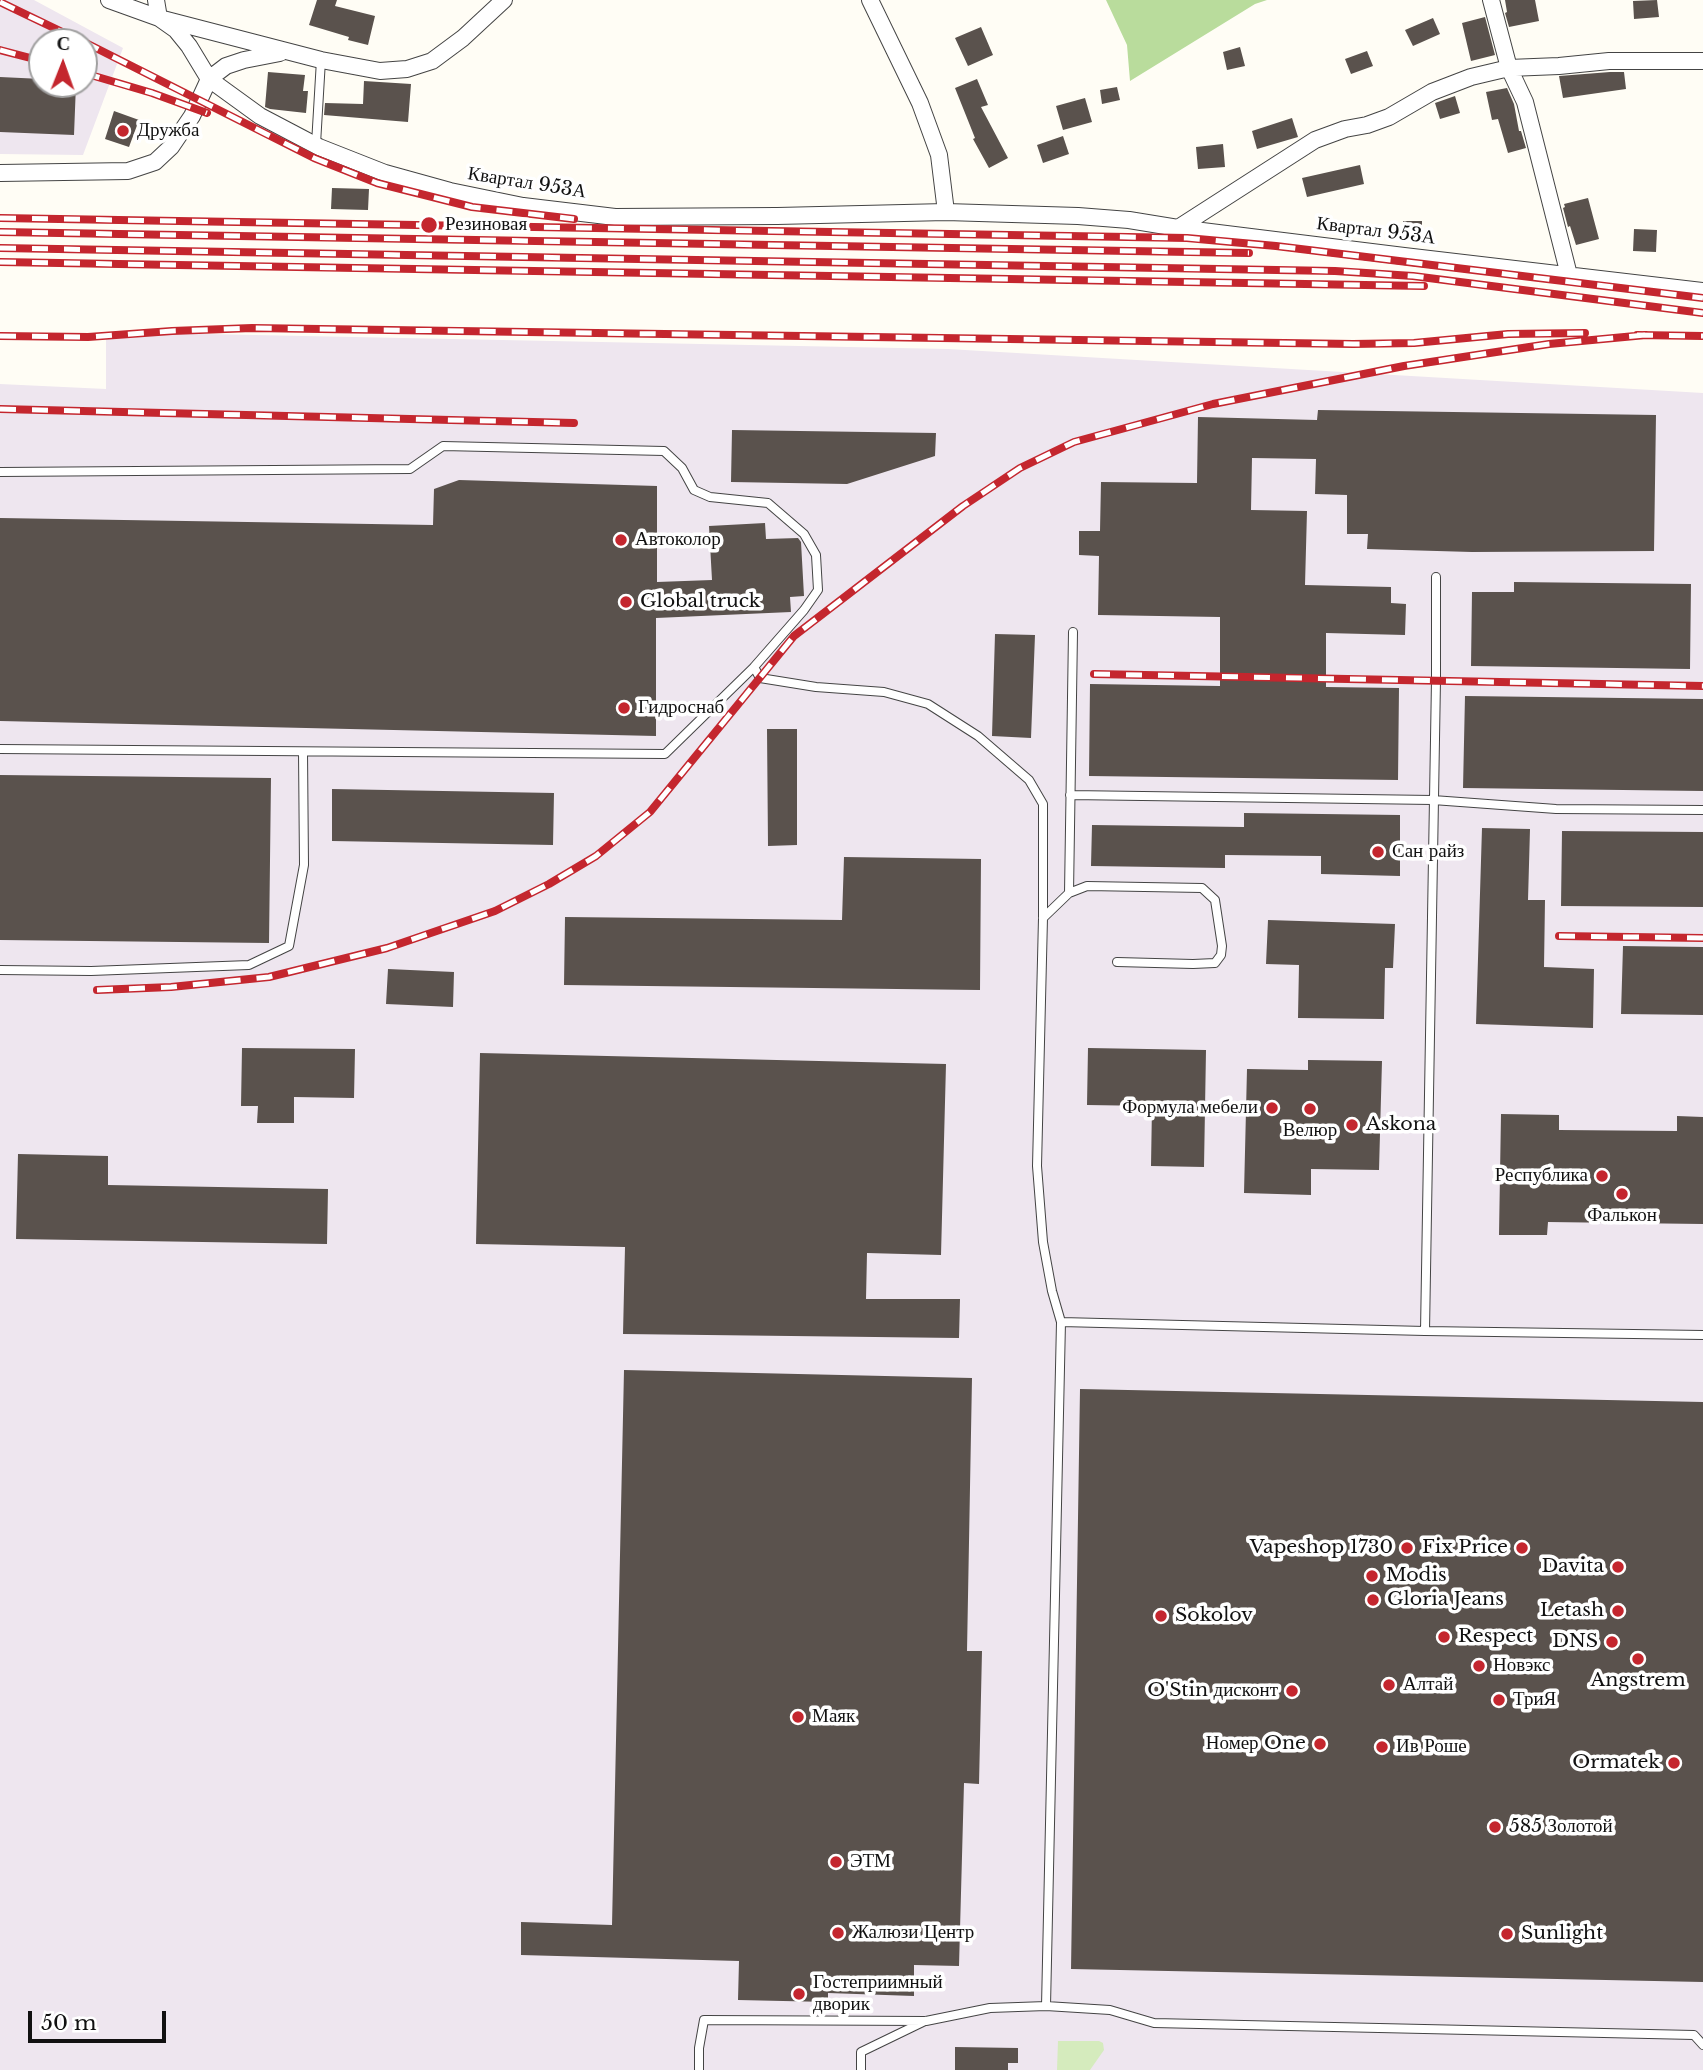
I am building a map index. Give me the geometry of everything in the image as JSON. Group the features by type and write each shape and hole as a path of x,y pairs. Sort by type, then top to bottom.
{"street":[{"name":"Квартал 953А","path":"109,0 159,18 287,52 380,71 407,69 432,61 463,38 504,0"},
{"path":"156,0 159,18"},
{"path":"870,0 920,103 939,155 946,212"},
{"path":"1491,0 1510,68 1525,102 1569,275"},
{"name":"Квартал 953А","path":"159,18 176,30 190,46 209,79 260,116 316,145 385,173 450,191 523,206 615,217 946,212 1078,216 1129,220 1703,291"},
{"path":"0,173 128,171 155,162 171,148 192,116 209,79 226,66 243,60 287,52"},
{"path":"1178,228 1315,140 1389,117 1432,92 1471,77 1510,68 1609,61 1703,61"}],"lane":[{"path":"316,145 321,60"},
{"path":"0,472 410,470 443,446 664,451 682,468 694,490 710,497 768,503 804,534 816,555 818,590 754,667 665,754 0,750"},
{"path":"1425,1331 1436,577"},
{"path":"1069,893 1073,632"},
{"path":"754,667 760,678 816,687 884,692 928,704 978,736 1029,780 1043,804 1037,1166 1043,1242 1061,1322 1046,2006"},
{"path":"0,970 91,971 249,965 289,946 304,865 303,752"},
{"path":"1070,795 1433,800 1556,809 1703,810"},
{"path":"1043,918 1069,893 1087,886 1202,888 1215,900 1222,946 1221,955 1215,963 1117,962"},
{"path":"1061,1322 1703,1335"},
{"path":"699,2070 699,2048 705,2020 926,2021 990,2008 1046,2006 1110,2010 1154,2023 1694,2035 1703,2045"},
{"path":"861,2070 861,2052 926,2021"}],"shaded area":[{"path":"0,0 34,0 86,28 28,28 28,98 98,98 98,35 123,48 83,155 0,154"},
{"path":"106,332 948,349 1703,393 1703,2070 0,2070 0,384 106,389"}],"green space":[{"path":"1106,0 1267,0 1255,4 1130,81 1127,45"},
{"path":"1058,2041 1099,2041 1103,2043 1104,2050 1090,2070 1057,2070"}],"building":[{"path":"317,0 337,0 335,6 375,16 368,45 309,25"},
{"path":"1505,0 1535,0 1539,21 1509,27"},
{"path":"1657,0 1659,17 1634,19 1633,1"},
{"path":"1485,17 1495,55 1471,61 1462,23"},
{"path":"1433,18 1440,34 1413,46 1405,30"},
{"path":"981,27 993,55 968,66 955,38"},
{"path":"1240,47 1245,66 1227,70 1223,52"},
{"path":"1367,51 1373,66 1351,74 1345,59"},
{"path":"268,72 305,75 303,91 308,91 306,113 265,107"},
{"path":"1624,72 1626,89 1563,98 1559,76"},
{"path":"0,77 28,78 28,98 75,98 74,135 0,132"},
{"path":"977,79 988,105 981,107 1008,158 989,168 973,139 975,138 955,88"},
{"path":"364,81 411,84 408,122 324,115 325,103 363,104"},
{"path":"1117,87 1120,100 1102,104 1100,90"},
{"path":"1507,88 1526,148 1508,153 1498,119 1492,120 1486,92"},
{"path":"1455,96 1460,113 1440,119 1435,103"},
{"path":"1085,98 1092,122 1063,130 1056,106"},
{"path":"114,111 139,120 129,147 105,139"},
{"path":"1292,118 1298,137 1257,149 1252,131"},
{"path":"1063,136 1069,154 1043,163 1037,145"},
{"path":"1223,144 1225,167 1198,169 1196,147"},
{"path":"1360,165 1364,184 1307,197 1302,178"},
{"path":"332,188 369,189 368,210 331,209"},
{"path":"1588,198 1599,239 1576,245 1570,226 1568,227 1564,204"},
{"path":"1403,221 1422,221 1422,237 1403,237"},
{"path":"1634,229 1657,230 1656,252 1633,251"},
{"path":"1318,410 1656,415 1654,551 1472,552 1367,549 1368,534 1347,534 1347,495 1315,494 1316,459 1252,458 1251,510 1307,511 1305,585 1391,587 1391,603 1406,604 1405,635 1326,633 1326,687 1399,688 1398,780 1089,776 1090,684 1220,686 1220,617 1098,615 1099,556 1079,555 1079,531 1100,531 1101,482 1197,483 1198,417 1317,420"},
{"path":"732,430 936,433 935,456 847,484 731,482"},
{"path":"459,480 657,486 657,582 712,580 709,526 765,523 766,539 798,538 801,542 804,596 790,597 791,612 656,618 656,736 0,721 0,518 433,525 434,489"},
{"path":"1514,582 1691,584 1690,669 1471,666 1472,592 1514,592"},
{"path":"995,634 1035,635 1031,738 992,736"},
{"path":"1465,696 1703,699 1703,791 1463,788"},
{"path":"767,729 797,729 797,845 768,846"},
{"path":"0,775 271,778 269,943 0,940"},
{"path":"332,789 554,793 553,845 332,841"},
{"path":"1244,813 1400,815 1400,876 1321,874 1321,856 1225,855 1225,868 1091,866 1092,825 1244,827"},
{"path":"1482,828 1530,829 1528,900 1545,900 1544,967 1594,969 1593,1028 1476,1024"},
{"path":"1562,831 1703,832 1703,907 1561,906"},
{"path":"844,857 981,859 980,990 564,985 565,917 842,920"},
{"path":"1268,920 1395,924 1393,968 1385,968 1384,1019 1298,1018 1299,965 1266,964"},
{"path":"1623,946 1703,947 1703,1015 1621,1014"},
{"path":"388,969 454,972 453,1007 386,1004"},
{"path":"242,1048 355,1049 354,1098 294,1097 294,1123 257,1123 258,1106 241,1106"},
{"path":"1088,1048 1206,1050 1204,1167 1151,1166 1152,1106 1087,1105"},
{"path":"480,1053 946,1064 941,1255 867,1253 866,1299 960,1299 959,1338 623,1334 625,1247 476,1244"},
{"path":"1308,1060 1382,1061 1379,1170 1311,1169 1311,1195 1244,1193 1247,1069 1308,1070"},
{"name":"Республика","path":"1501,1114 1559,1115 1559,1130 1677,1131 1677,1116 1703,1117 1703,1224 1548,1222 1547,1235 1499,1235"},
{"path":"18,1154 108,1156 108,1185 328,1189 327,1244 16,1239"},
{"name":"Маяк","path":"624,1370 972,1378 967,1651 982,1651 979,1784 964,1783 959,1966 914,1965 914,1996 828,1993 828,2002 738,2000 739,1961 521,1955 521,1922 612,1925"},
{"name":"Алтай","path":"1080,1389 1703,1402 1703,1982 1071,1969"},
{"path":"955,2047 1018,2048 1018,2063 1008,2063 1008,2070 955,2070"}],"railway":[{"path":"0,2 54,28"},
{"path":"98,49 314,158 377,183 472,207 574,219"},
{"path":"0,50 28,57"},
{"path":"98,77 207,113"},
{"path":"0,218 1187,238 1276,246 1703,298"},
{"path":"0,232 1249,253"},
{"path":"0,248 1335,271 1413,276 1703,313"},
{"path":"0,262 1424,286"},
{"path":"0,336 88,337 252,328 1353,344 1414,343 1508,334 1585,333"},
{"path":"1637,335 1703,336"},
{"path":"97,990 171,987 269,977 387,948 495,911 549,884 596,856 650,812 794,636 963,506 1020,468 1074,442 1213,404 1404,366 1549,344 1646,335"},
{"path":"0,409 574,423"},
{"path":"1094,674 1703,686"},
{"path":"1559,936 1703,938"}],"place":[{"name":"Дружба","path":"123,131"},
{"name":"Резиновая","path":"429,225"},
{"name":"Автоколор","path":"621,540"},
{"name":"Global truck","path":"626,602"},
{"name":"Гидроснаб","path":"624,708"},
{"name":"Сан райз","path":"1378,852"},
{"name":"Формула мебели","path":"1272,1108"},
{"name":"Велюр","path":"1310,1109"},
{"name":"Askona","path":"1352,1125"},
{"name":"Республика","path":"1602,1176"},
{"name":"Фалькон","path":"1622,1194"},
{"name":"Vapeshop 1730","path":"1407,1548"},
{"name":"Fix Price","path":"1522,1548"},
{"name":"Davita","path":"1618,1567"},
{"name":"Modis","path":"1372,1576"},
{"name":"Gloria Jeans","path":"1373,1600"},
{"name":"Letash","path":"1618,1611"},
{"name":"Sokolov","path":"1161,1616"},
{"name":"Respect","path":"1444,1637"},
{"name":"DNS","path":"1612,1642"},
{"name":"Angstrem","path":"1638,1659"},
{"name":"Новэкс","path":"1479,1666"},
{"name":"Алтай","path":"1389,1685"},
{"name":"O'Stin дисконт","path":"1292,1691"},
{"name":"ТриЯ","path":"1499,1700"},
{"name":"Маяк","path":"798,1717"},
{"name":"Номер One","path":"1320,1744"},
{"name":"Ив Роше","path":"1382,1747"},
{"name":"Ormatek","path":"1674,1763"},
{"name":"585 Золотой","path":"1495,1827"},
{"name":"ЭТМ","path":"836,1862"},
{"name":"Жалюзи Центр","path":"838,1933"},
{"name":"Sunlight","path":"1507,1934"},
{"name":"Гостеприимный дворик","path":"799,1994"}]}
